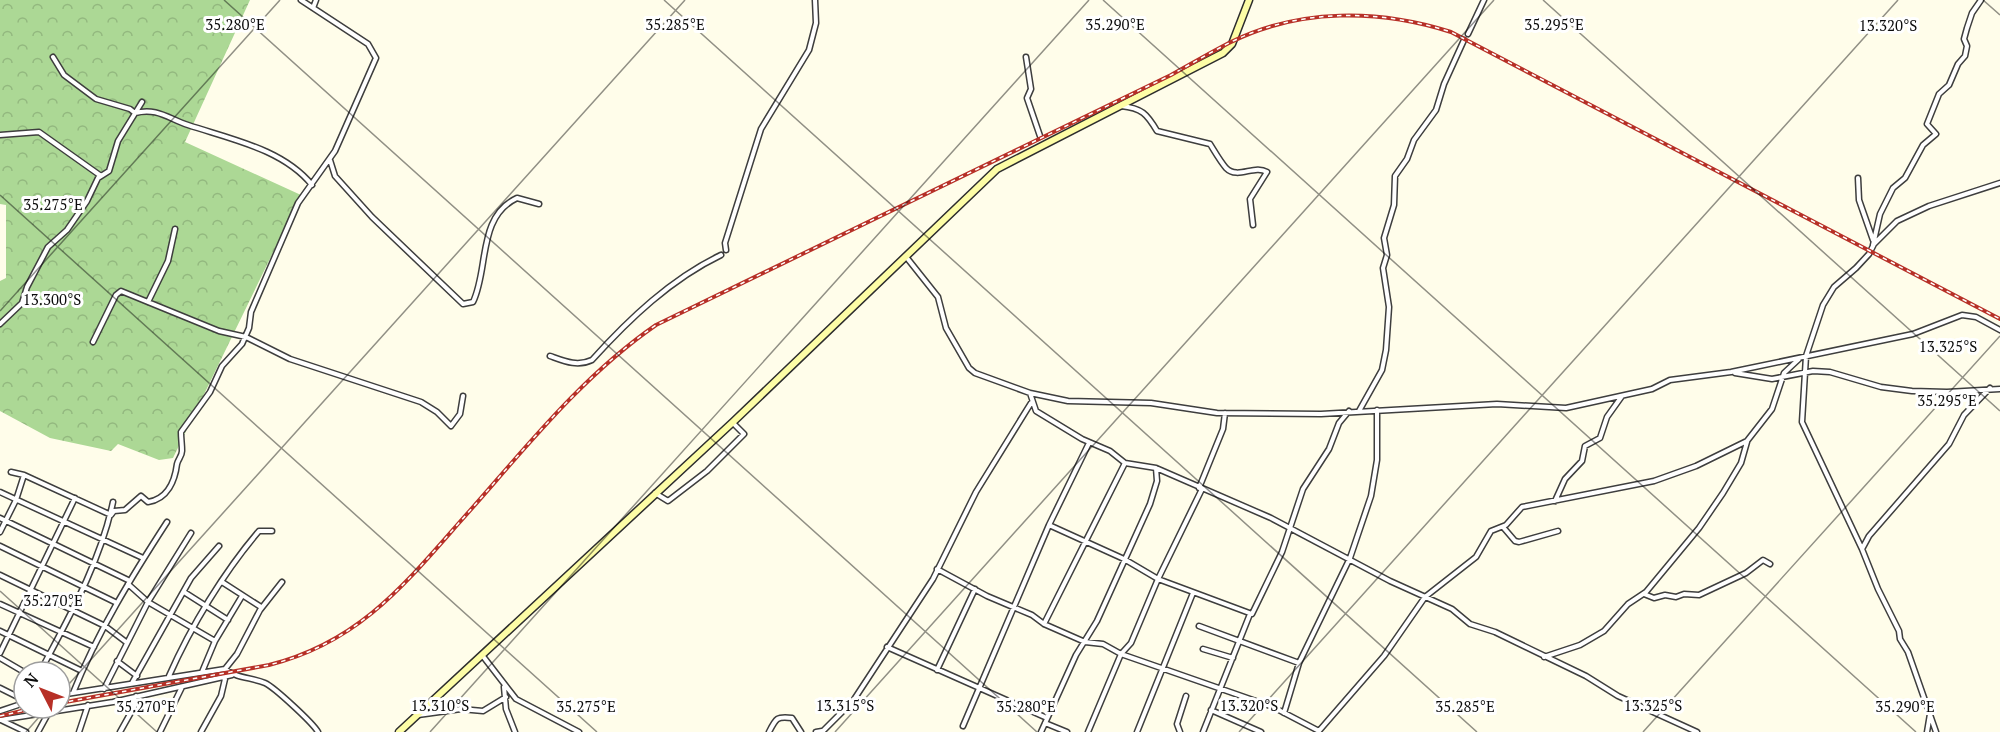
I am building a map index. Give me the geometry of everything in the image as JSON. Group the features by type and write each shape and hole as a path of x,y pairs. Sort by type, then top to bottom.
{"street":[{"path":"111,515 114,511 125,510 141,496 148,502 153,501 173,484 177,463 183,453 180,443 183,428 210,392 222,366 236,353 246,337 251,312 295,210 330,160 351,118 376,54 368,44 302,0"},
{"path":"313,8 312,4 316,0"},
{"path":"726,250 725,243 761,129 812,43 816,23 815,0"},
{"path":"399,732 733,422 907,258 997,169 1223,53 1232,44 1249,0"},
{"path":"1468,34 1485,0"},
{"path":"1936,732 1930,710 1922,697 1899,631 1802,422 1804,373 1806,356 1830,294 1864,260 1873,243 1880,214 1893,188 1905,178 1923,145 1936,134 1927,124 1940,94 1949,85 1958,64 1965,56 1967,46 1964,39 1967,28 1972,13 1981,0"},
{"path":"1359,411 1382,370 1386,350 1389,307 1383,268 1387,255 1384,238 1394,205 1395,176 1407,159 1414,140 1436,110 1444,84 1464,40"},
{"path":"53,57 64,75 100,101 124,107 135,113 146,110 169,116 188,125 226,136 281,159 302,172 312,185"},
{"path":"1026,57 1031,89 1027,98 1040,136"},
{"path":"0,324 22,303 27,287 48,247 78,215 100,176 109,171 118,141 142,102"},
{"path":"1121,106 1140,109 1147,113 1157,131 1210,144 1227,170 1234,173 1258,170 1267,172 1250,199 1253,225"},
{"path":"0,135 39,132 100,176"},
{"path":"330,160 335,176 372,217 463,304 473,302 484,266 483,247 505,206 517,198 539,204"},
{"path":"1858,178 1859,200 1873,243"},
{"path":"1873,243 1898,221 1929,206 2000,183"},
{"path":"148,302 168,261 175,229"},
{"path":"550,356 571,363 584,364 592,360 643,308 702,264 721,255"},
{"path":"907,258 938,297 946,328 969,368 1030,393 1068,401 1163,404 1225,413 1321,414 1497,404 1566,408 1653,389 1670,380 1731,372 1913,334 1962,315 1976,317 2000,330"},
{"path":"93,342 118,292 122,291 219,331 246,337 290,360 421,402 437,412 451,426 460,414 463,396"},
{"path":"1544,657 1580,645 1604,631 1628,604 1643,594 1699,528 1723,493 1741,463 1747,441 1772,409 1781,378 1790,365 1806,356"},
{"path":"1731,372 1761,379 1830,372 1881,387 1912,391 2000,389"},
{"path":"1862,549 1869,536 1948,444 1964,415 1990,388"},
{"path":"1030,393 1031,402 1036,411 1089,443 1110,451 1125,463 1156,468 1290,527 1452,609 1470,624 1495,632 1586,676 1618,696 1697,732"},
{"path":"1555,501 1565,479 1582,461 1585,446 1600,438 1607,417 1623,396"},
{"path":"816,732 822,731 853,701 938,569 976,492 1031,402"},
{"path":"1284,713 1299,663 1350,558 1371,496 1377,460 1377,410"},
{"path":"1203,732 1250,614 1256,610 1258,596 1282,552 1303,489 1329,449 1340,423 1350,411"},
{"path":"1088,732 1121,654 1131,643 1200,488 1223,429 1225,413"},
{"path":"656,493 668,501 720,460 744,434 733,422"},
{"path":"938,569 1038,618 1044,624 1085,642 1103,644 1121,654 1284,713 1319,731 1384,656 1425,597 1476,557 1491,531 1503,527 1522,507 1654,481 1696,466 1747,441"},
{"path":"963,726 977,688 1049,525 1089,443"},
{"path":"1044,624 1125,463"},
{"path":"1041,732 1154,491 1156,468"},
{"path":"10,471 24,475 111,515"},
{"path":"0,532 16,500 24,475"},
{"path":"0,492 143,558"},
{"path":"0,653 55,544 75,498"},
{"path":"46,660 84,587 105,539 113,502"},
{"path":"0,518 95,562 129,583 148,602 215,641"},
{"path":"167,522 117,603 73,693 225,669 232,675"},
{"path":"1049,525 1124,559 1158,579 1250,614"},
{"path":"1503,527 1509,536 1520,542 1558,531"},
{"path":"169,677 193,627 222,582 259,531 272,531"},
{"path":"103,690 148,602 191,533"},
{"path":"0,546 117,603"},
{"path":"132,683 184,592 202,564 219,546"},
{"path":"1643,594 1654,598 1665,595 1676,597 1684,594 1699,595 1746,573 1763,560 1770,564"},
{"path":"0,575 105,626 126,642"},
{"path":"222,582 261,607"},
{"path":"225,669 261,607 282,582"},
{"path":"937,670 975,589"},
{"path":"184,592 228,620"},
{"path":"1137,732 1193,593"},
{"path":"202,672 215,641 242,596"},
{"path":"0,604 94,647"},
{"path":"1199,626 1241,639 1299,663"},
{"path":"0,631 82,671"},
{"path":"887,647 1046,720 1067,732"},
{"path":"1203,649 1233,658"},
{"path":"482,654 504,686 522,703 579,732"},
{"path":"117,661 137,676"},
{"path":"72,707 232,675 252,678 269,686 318,732"},
{"path":"201,732 221,696 225,678"},
{"path":"160,732 182,686"},
{"path":"504,686 506,709 515,732"},
{"path":"120,732 134,707 136,696"},
{"path":"1180,732 1177,724 1185,696"},
{"path":"417,715 461,709 483,711 506,697"},
{"path":"79,732 88,705"},
{"path":"1211,710 1261,732"},
{"path":"1927,732 1930,710"},
{"path":"770,732 776,719 780,716 792,718 801,732"},
{"path":"0,720 26,732"}],"green space":[{"path":"0,0 250,0 185,142 301,195 173,458 159,460 118,444 111,451 50,438 0,411 0,281 6,278 6,205 0,204"}],"railway":[{"path":"72,701 269,665 327,643 375,611 396,591 551,418 601,369 656,325 1171,75 1231,42 1284,23 1312,18 1368,16 1424,24 1451,32 2000,319"},
{"path":"0,716 12,713"}]}
